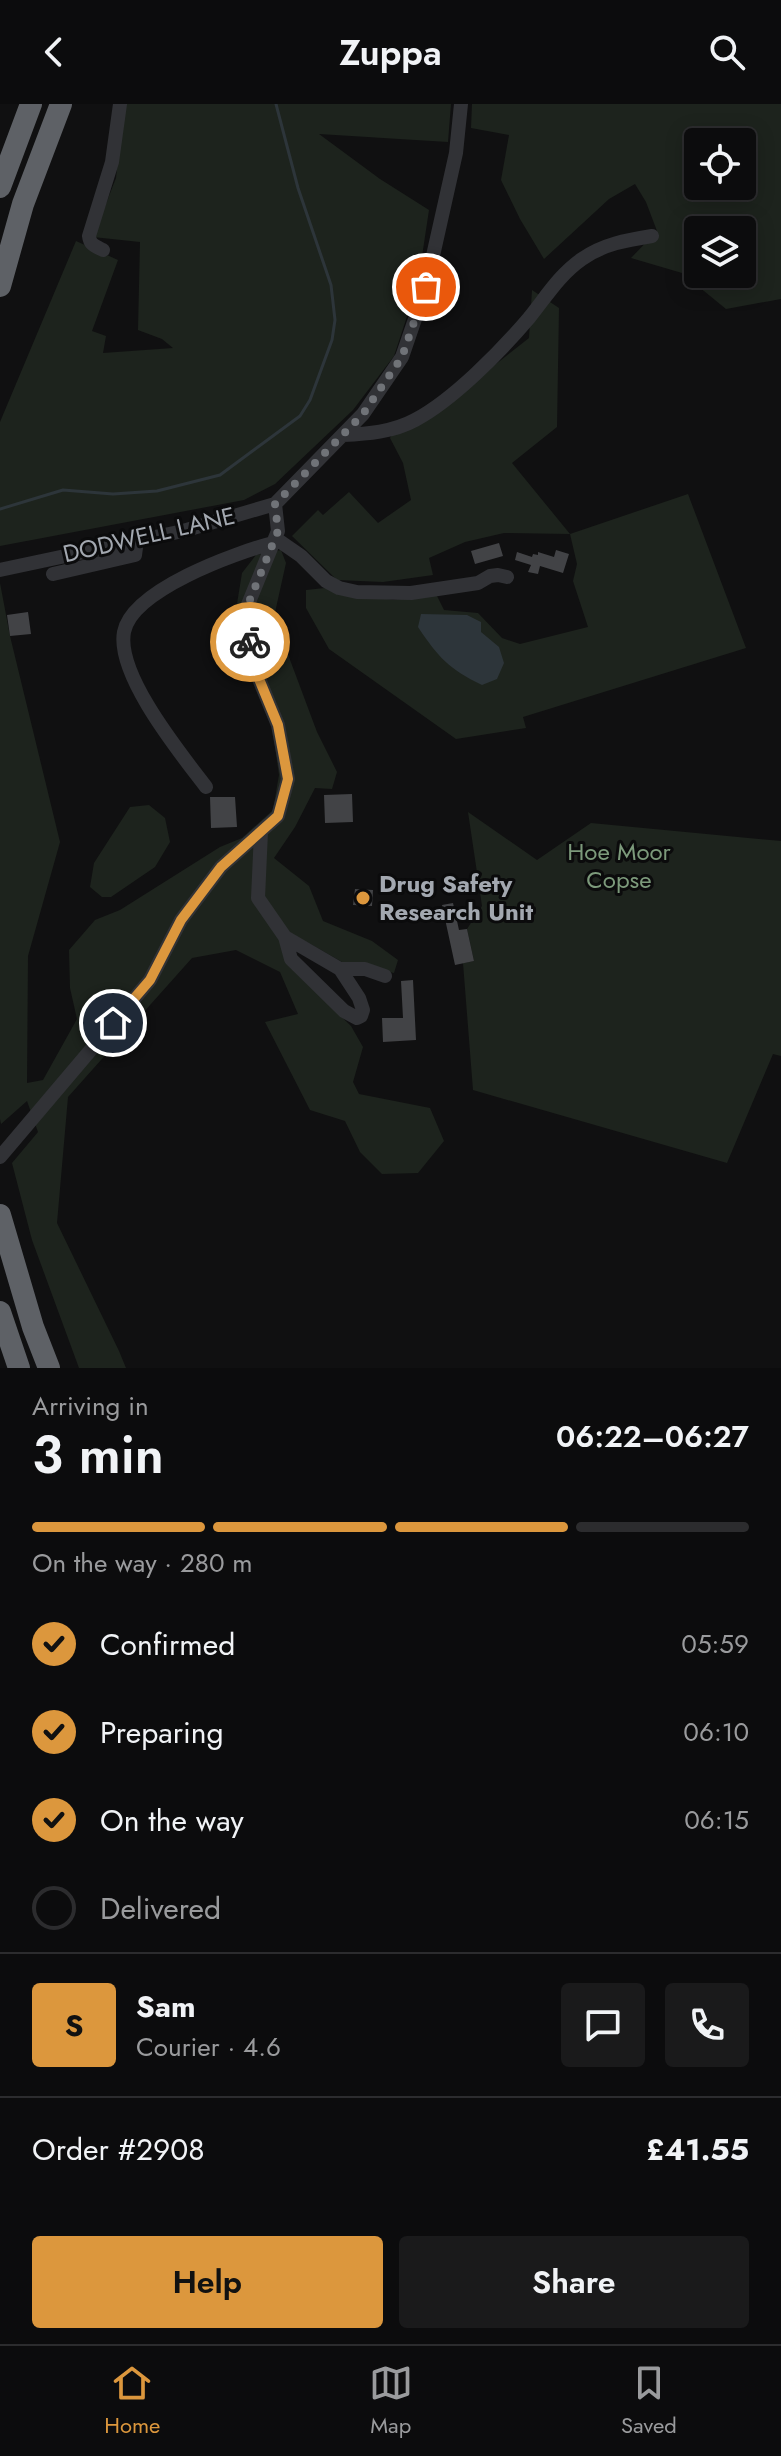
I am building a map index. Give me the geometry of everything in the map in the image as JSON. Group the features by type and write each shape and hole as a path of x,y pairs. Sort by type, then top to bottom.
{"highway":[{"path":"0,187 31,104"},
{"path":"0,286 23,204 61,104"},
{"path":"0,1215 33,1327 49,1368"},
{"path":"0,1312 19,1368"}],"street":[{"path":"103,250 90,242 89,236 112,162 120,104"},
{"name":"DODWELL LANE","path":"0,570 183,531 275,504 363,414 402,357 426,287 456,153 461,104"},
{"path":"343,435 380,431 422,416 488,361 573,266 609,245 652,236"},
{"path":"0,1157 150,980 181,920 221,867 278,816 288,779 278,725 252,662 247,607 278,531 275,504"},
{"path":"53,574 135,555 137,540"},
{"path":"274,540 301,556 326,581 357,592 411,593 478,583 490,576 507,577"},
{"path":"206,787 160,727 144,698 123,648 124,628 137,608 176,581 274,540"},
{"path":"261,832 258,898 285,937 291,959 344,1011 357,1018 361,1016 363,1010 359,998 340,969 285,937"},
{"path":"340,969 365,969 385,976"}],"green space":[{"path":"124,104 451,104 448,142 319,134 429,210 418,283 394,356 353,410 275,484 244,500 0,546 0,422 76,241 118,260 92,331 106,336 103,353 173,348 162,339 138,330 140,242 93,237 116,178"},
{"path":"472,104 781,104 781,299 726,309 700,288 756,288 756,216 684,216 684,275 631,258 657,231 635,184 609,199 544,259 501,180 509,135 471,128"},
{"path":"532,290 559,308 557,427 512,463 570,534 504,533 465,542 429,558 433,575 383,582 337,580 292,536 318,510 323,515 349,492 378,523 411,500 403,463 390,438 395,430 444,405 529,338"},
{"path":"688,494 746,648 523,717 526,728 456,739 329,649 306,608 306,590 325,588 393,600 436,594 444,610 478,613 502,638 520,644 588,627 573,581 577,564 570,534"},
{"path":"281,550 286,563 274,617 317,732 337,772 332,789 315,788 295,827 274,858 309,886 323,921 372,941 398,960 394,973 342,962 307,942 285,962 351,1026 363,1047 353,1082 359,1094 430,1108 444,1141 418,1173 382,1174 360,1152 345,1121 310,1110 265,1022 298,1014 280,972 236,950 192,958 68,1097 57,1223 126,1368 79,1368 32,1240 12,1163 38,1132 27,1101 1,1124 0,1119 0,583 60,842 28,956 27,1083 43,1080 77,1019 70,988 69,950 95,920 120,910 220,847 242,838 273,810 279,775 272,726 235,616 242,573 256,555"},
{"path":"149,805 165,818 170,842 155,867 111,897 102,897 90,887 94,863 130,807"},
{"name":"Hoe Moor Copse","path":"468,812 537,860 591,823 781,841 781,1056 773,1054 727,1163 473,1090 463,963 474,961 467,929 482,906"}],"shaded area":[{"path":"421,614 467,615 481,622 481,632 499,647 504,663 497,679 482,685 445,661 418,627"}],"building":[{"path":"499,543 503,556 475,564 471,551"},
{"path":"556,550 569,554 563,573 540,566 538,574 528,572 531,565 515,560 517,552 532,557 538,552 554,557"},
{"path":"28,612 31,634 10,636 7,615"},
{"path":"352,794 353,822 325,823 324,795"},
{"path":"210,797 235,797 237,827 211,828"},
{"name":"Drug Safety Research Unit","path":"355,889 373,890 372,906 353,905"},
{"path":"453,903 459,930 467,929 474,961 455,965 442,905"},
{"path":"413,980 416,1040 383,1042 382,1018 403,1018 401,981"}],"waterway":[{"path":"0,509 63,490 113,494 157,491 220,475 300,416 310,400 332,340 335,320 331,285 298,188 276,104"}],"way so far":[{"path":"250,642 247,607 278,531 275,504 363,414 402,357 426,287"}],"place":[{"name":"Drug Safety Research Unit","path":"363,898"}],"route":[{"path":"113,1023 150,980 181,920 221,867 278,816 288,779 278,725 252,662 250,642"}]}
